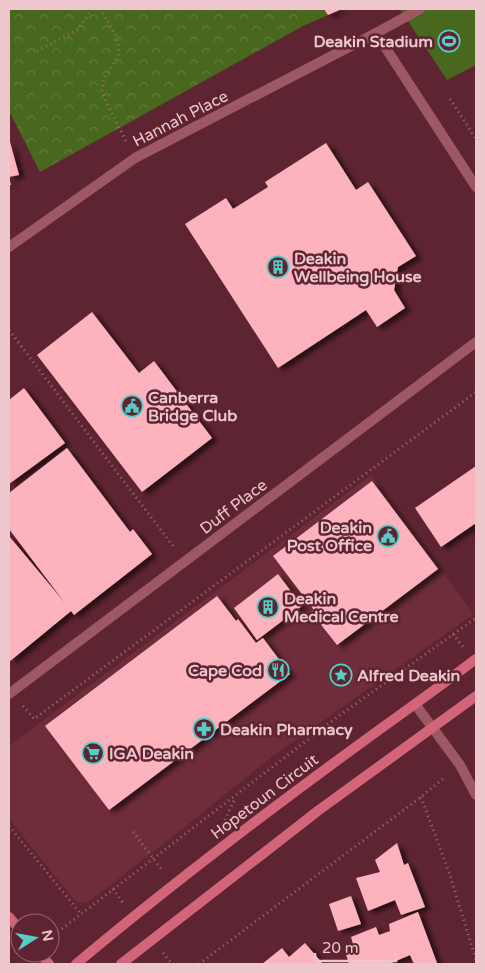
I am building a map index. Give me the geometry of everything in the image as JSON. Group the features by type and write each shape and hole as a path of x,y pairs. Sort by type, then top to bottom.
{"main road":[{"name":"Hopetoun Circuit","path":"76,964 227,842 476,659"},
{"path":"121,964 319,810 476,696"}],"street":[{"name":"Hannah Place","path":"9,246 135,158 420,9"},
{"path":"376,33 476,187"},
{"name":"Duff Place","path":"10,693 476,342"},
{"path":"415,704 460,765 476,795"}],"path":[{"path":"37,51 77,30 91,9"},
{"path":"100,9 119,45 118,58 103,82 103,93 135,158"},
{"path":"450,99 476,139"},
{"path":"9,330 184,562"},
{"path":"10,693 34,719 476,392"},
{"path":"60,930 336,718 476,618"},
{"path":"199,964 421,797 460,765"},
{"path":"421,797 450,875 476,960"},
{"path":"9,826 82,914"},
{"path":"133,832 167,876"}],"shaded area":[{"path":"371,475 474,614 273,756 94,898 84,903 76,902 9,819 9,746"}],"green space":[{"path":"9,9 294,9 303,26 40,172 9,111"},
{"name":"Deakin Stadium","path":"294,9 342,9 303,26"},
{"name":"Deakin Stadium","path":"400,9 476,9 476,65 447,80"}],"building":[{"path":"324,9 342,9 328,15"},
{"path":"9,138 19,175 9,177"},
{"path":"326,143 356,190 368,182 416,256 398,267 394,290 405,308 377,327 366,310 278,368 185,224 226,198 233,209 268,187 265,182"},
{"name":"Canberra Bridge Club","path":"92,312 139,373 154,361 212,438 142,492 37,355"},
{"path":"24,388 65,443 9,484 9,400"},
{"path":"67,448 130,532 133,529 152,554 74,615 71,611 9,662 9,536 65,603 9,529 9,493"},
{"path":"476,466 476,523 441,547 415,508"},
{"path":"372,481 438,569 337,645 311,612 314,610 273,556"},
{"name":"Deakin Medical Centre","path":"278,574 302,606 257,640 234,608"},
{"path":"217,596 256,643 263,638 290,674 109,810 45,726"},
{"path":"397,843 404,865 408,863 425,907 401,915 395,900 368,911 356,878 380,872 375,860"},
{"path":"351,896 361,924 338,931 329,904"},
{"path":"418,912 437,963 414,964 410,955 389,964 349,964 344,948 353,944 351,937 376,927 379,935 390,931 389,924"},
{"path":"305,943 323,964 262,964 282,948 289,957"}],"place":[{"name":"Deakin Stadium","path":"449,41"},
{"name":"Deakin Wellbeing House","path":"278,267"},
{"name":"Canberra Bridge Club","path":"132,406"},
{"name":"Deakin Post Office","path":"388,536"},
{"name":"Deakin Medical Centre","path":"268,607"},
{"name":"Cape Cod","path":"278,670"},
{"name":"Alfred Deakin","path":"341,675"},
{"name":"Deakin Pharmacy","path":"204,729"},
{"name":"IGA Deakin","path":"93,753"}]}
